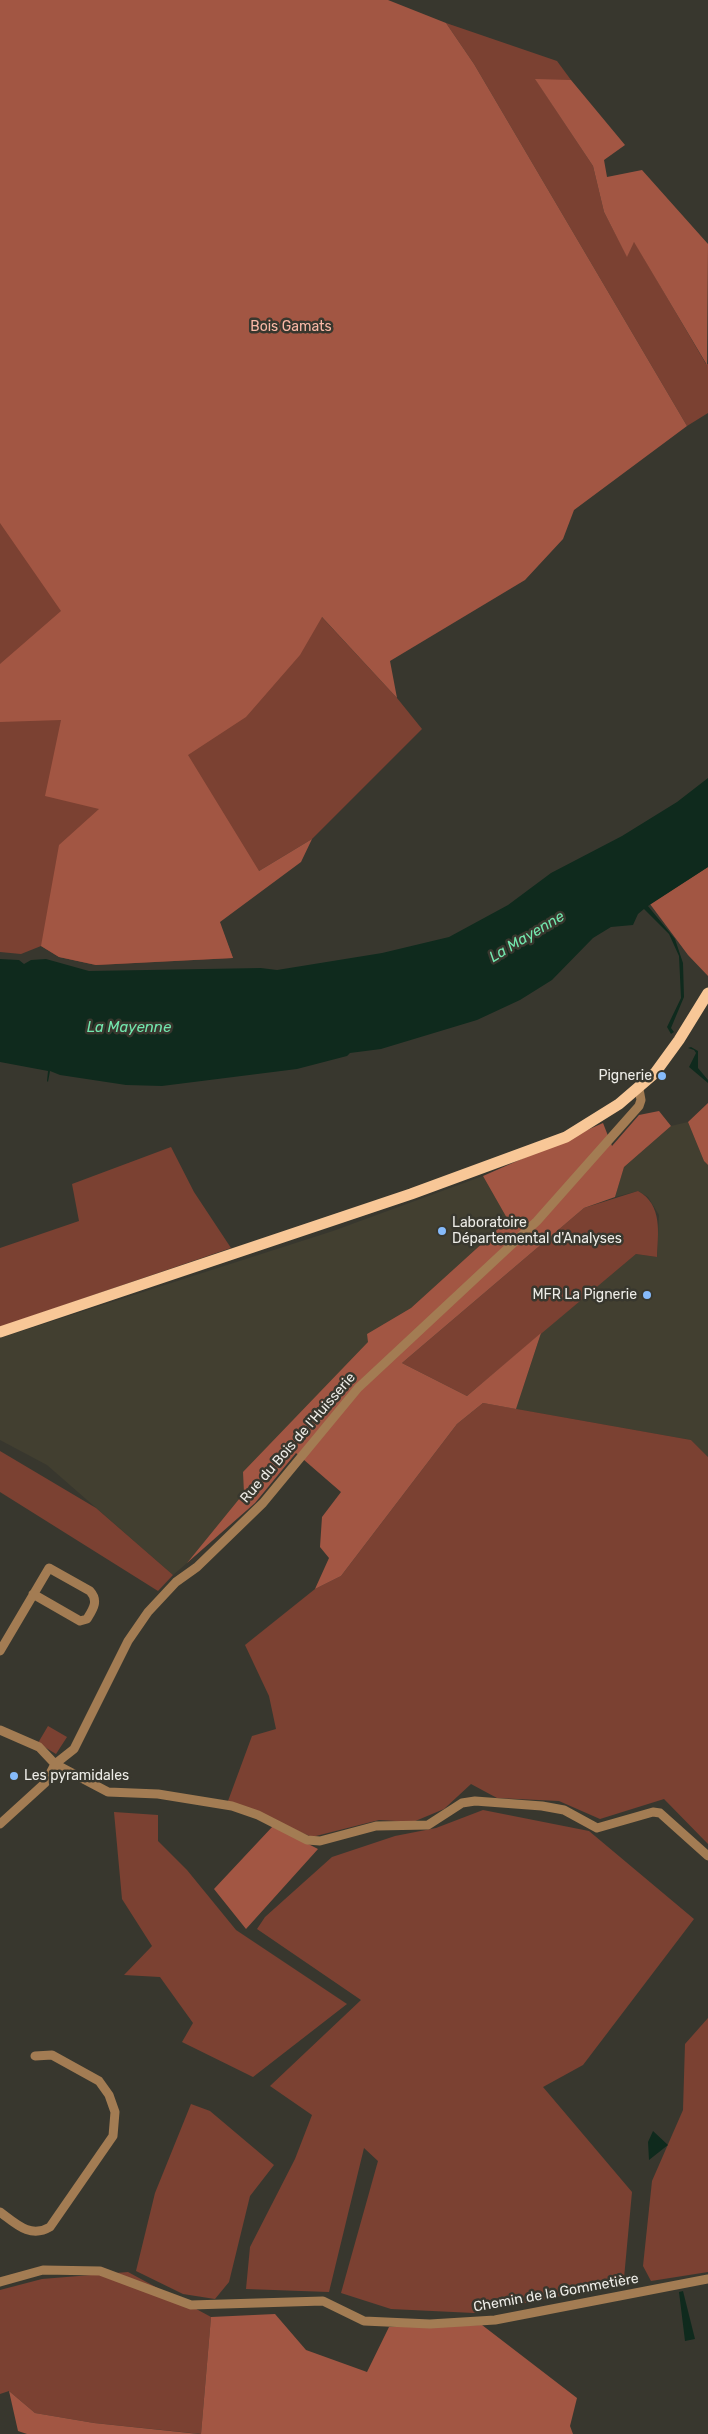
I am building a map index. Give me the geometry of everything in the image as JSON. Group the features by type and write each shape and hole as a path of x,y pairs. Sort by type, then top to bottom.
{"main road":[{"path":"0,1332 411,1194 538,1149 591,1123 639,1088 667,1058 708,993"}],"street":[{"name":"Rue du Bois de l'Huisserie","path":"0,1824 44,1783 55,1764 68,1755 79,1742 128,1641 148,1612 176,1582 197,1567 263,1503 358,1388 537,1222 639,1106 641,1100 639,1088"},
{"path":"0,1651 33,1594 49,1568 90,1591 95,1597 95,1602 87,1619 80,1621 33,1594"},
{"path":"0,1730 39,1747 55,1764 108,1792 158,1794 232,1806 258,1815 307,1840 320,1842 376,1826 428,1825 462,1803 475,1801 550,1807 564,1810 597,1828 653,1812 660,1813 708,1856"},
{"path":"0,2212 31,2232 41,2232 50,2227 113,2136 115,2112 109,2095 99,2081 52,2055 36,2056"},
{"name":"Chemin de la Gommetière","path":"0,2282 43,2270 100,2271 191,2305 323,2301 364,2321 430,2324 495,2320 708,2280"}],"shaded area":[{"path":"446,23 557,61 571,80 536,80 593,166 604,212 627,256 634,241 706,364 708,364 708,413 687,426 474,64"},
{"path":"0,505 306,600 397,698 422,729 312,839 259,871 219,922 233,958 96,965 59,957 41,946 21,954 0,952"},
{"name":"MFR La Pignerie","path":"688,1122 704,1161 708,1165 708,1457 691,1440 516,1409 541,1333 636,1254 657,1257 659,1215 648,1197 638,1191 615,1197 624,1167 671,1126"},
{"path":"171,1147 194,1192 231,1248 0,1327 0,1248 79,1221 72,1184"},
{"path":"483,1176 508,1220 411,1308 367,1334 369,1342 187,1563 173,1575 47,1465 0,1440 0,1338 333,1231"},
{"path":"638,1191 652,1204 655,1212 658,1229 657,1257 636,1254 467,1396 402,1363 584,1208"},
{"path":"483,1403 691,1440 708,1457 708,1844 664,1799 600,1819 559,1801 497,1798 471,1784 444,1809 413,1822 379,1820 312,1837 228,1801 252,1736 276,1729 269,1696 245,1645 315,1589 341,1576 457,1424"},
{"path":"0,1451 96,1508 173,1575 158,1591 0,1492"},
{"path":"48,1726 67,1737 56,1754 38,1743"},
{"path":"483,1810 589,1831 694,1919 583,2065 543,2087 632,2192 624,2278 607,2287 474,2313 391,2309 341,2293 378,2161 364,2148 329,2292 246,2289 250,2247 295,2159 312,2115 270,2086 361,2000 257,1929 265,1917 332,1857 395,1836 436,1828"},
{"path":"114,1812 158,1815 158,1841 187,1870 236,1930 347,2004 253,2077 182,2042 193,2023 160,1977 124,1975 152,1946 122,1899"},
{"path":"708,2018 708,2272 651,2281 643,2266 652,2181 683,2110 685,2044"},
{"path":"191,2104 210,2111 274,2165 250,2196 229,2282 215,2299 183,2294 136,2271 155,2193"},
{"path":"128,2272 211,2317 201,2434 94,2423 35,2413 9,2391 0,2394 0,2290 42,2279"}],"green space":[{"name":"Bois Gamats","path":"0,0 388,0 446,23 474,64 687,426 574,510 563,539 525,580 390,661 397,698 322,617 300,655 246,717 188,755 259,871 312,839 301,862 220,922 233,958 96,965 59,957 41,946 59,845 99,809 45,796 61,720 0,722 0,664 61,611 0,523"},
{"path":"535,79 571,80 625,145 604,160 607,177 642,170 708,244 707,365 634,242 627,257 604,212 593,166"},
{"path":"708,867 708,976 688,955 650,904"},
{"path":"708,1103 708,1165 704,1161 688,1122"},
{"path":"659,1111 671,1126 624,1167 615,1197 584,1208 402,1363 467,1396 541,1333 516,1409 483,1403 457,1424 341,1576 315,1589 329,1558 320,1547 322,1517 341,1492 296,1453 255,1503 187,1563 244,1493 243,1472 368,1342 367,1334 411,1308 508,1220 483,1176 603,1123 612,1146 639,1115"},
{"path":"273,1826 318,1849 246,1929 214,1889"},
{"path":"275,2314 306,2350 367,2372 389,2327 482,2325 577,2398 570,2426 573,2434 201,2434 211,2317"},
{"path":"9,2391 35,2413 94,2423 199,2434 27,2434 18,2431"}],"water":[{"name":"La Mayenne","path":"708,778 708,867 648,906 675,939 683,963 684,997 671,1028 674,1032 671,1034 667,1027 681,998 679,956 669,934 644,909 638,914 633,925 611,927 593,938 552,980 520,1000 477,1020 381,1049 350,1053 347,1056 297,1069 162,1086 126,1085 60,1075 50,1071 48,1082 48,1071 0,1062 0,959 19,960 24,964 31,960 46,959 89,971 261,968 277,970 382,953 449,937 508,905 551,873 622,836 677,802"},
{"path":"691,1047 698,1051 698,1068 708,1080 708,1083 689,1067 696,1053 688,1048"},
{"path":"653,2131 668,2145 649,2160 648,2142"},
{"path":"683,2291 695,2339 685,2341 679,2292"}],"place":[{"name":"Pignerie","path":"662,1076"},
{"name":"Laboratoire Départemental d'Analyses","path":"442,1231"},
{"name":"MFR La Pignerie","path":"647,1295"},
{"name":"Les pyramidales","path":"14,1776"}]}
